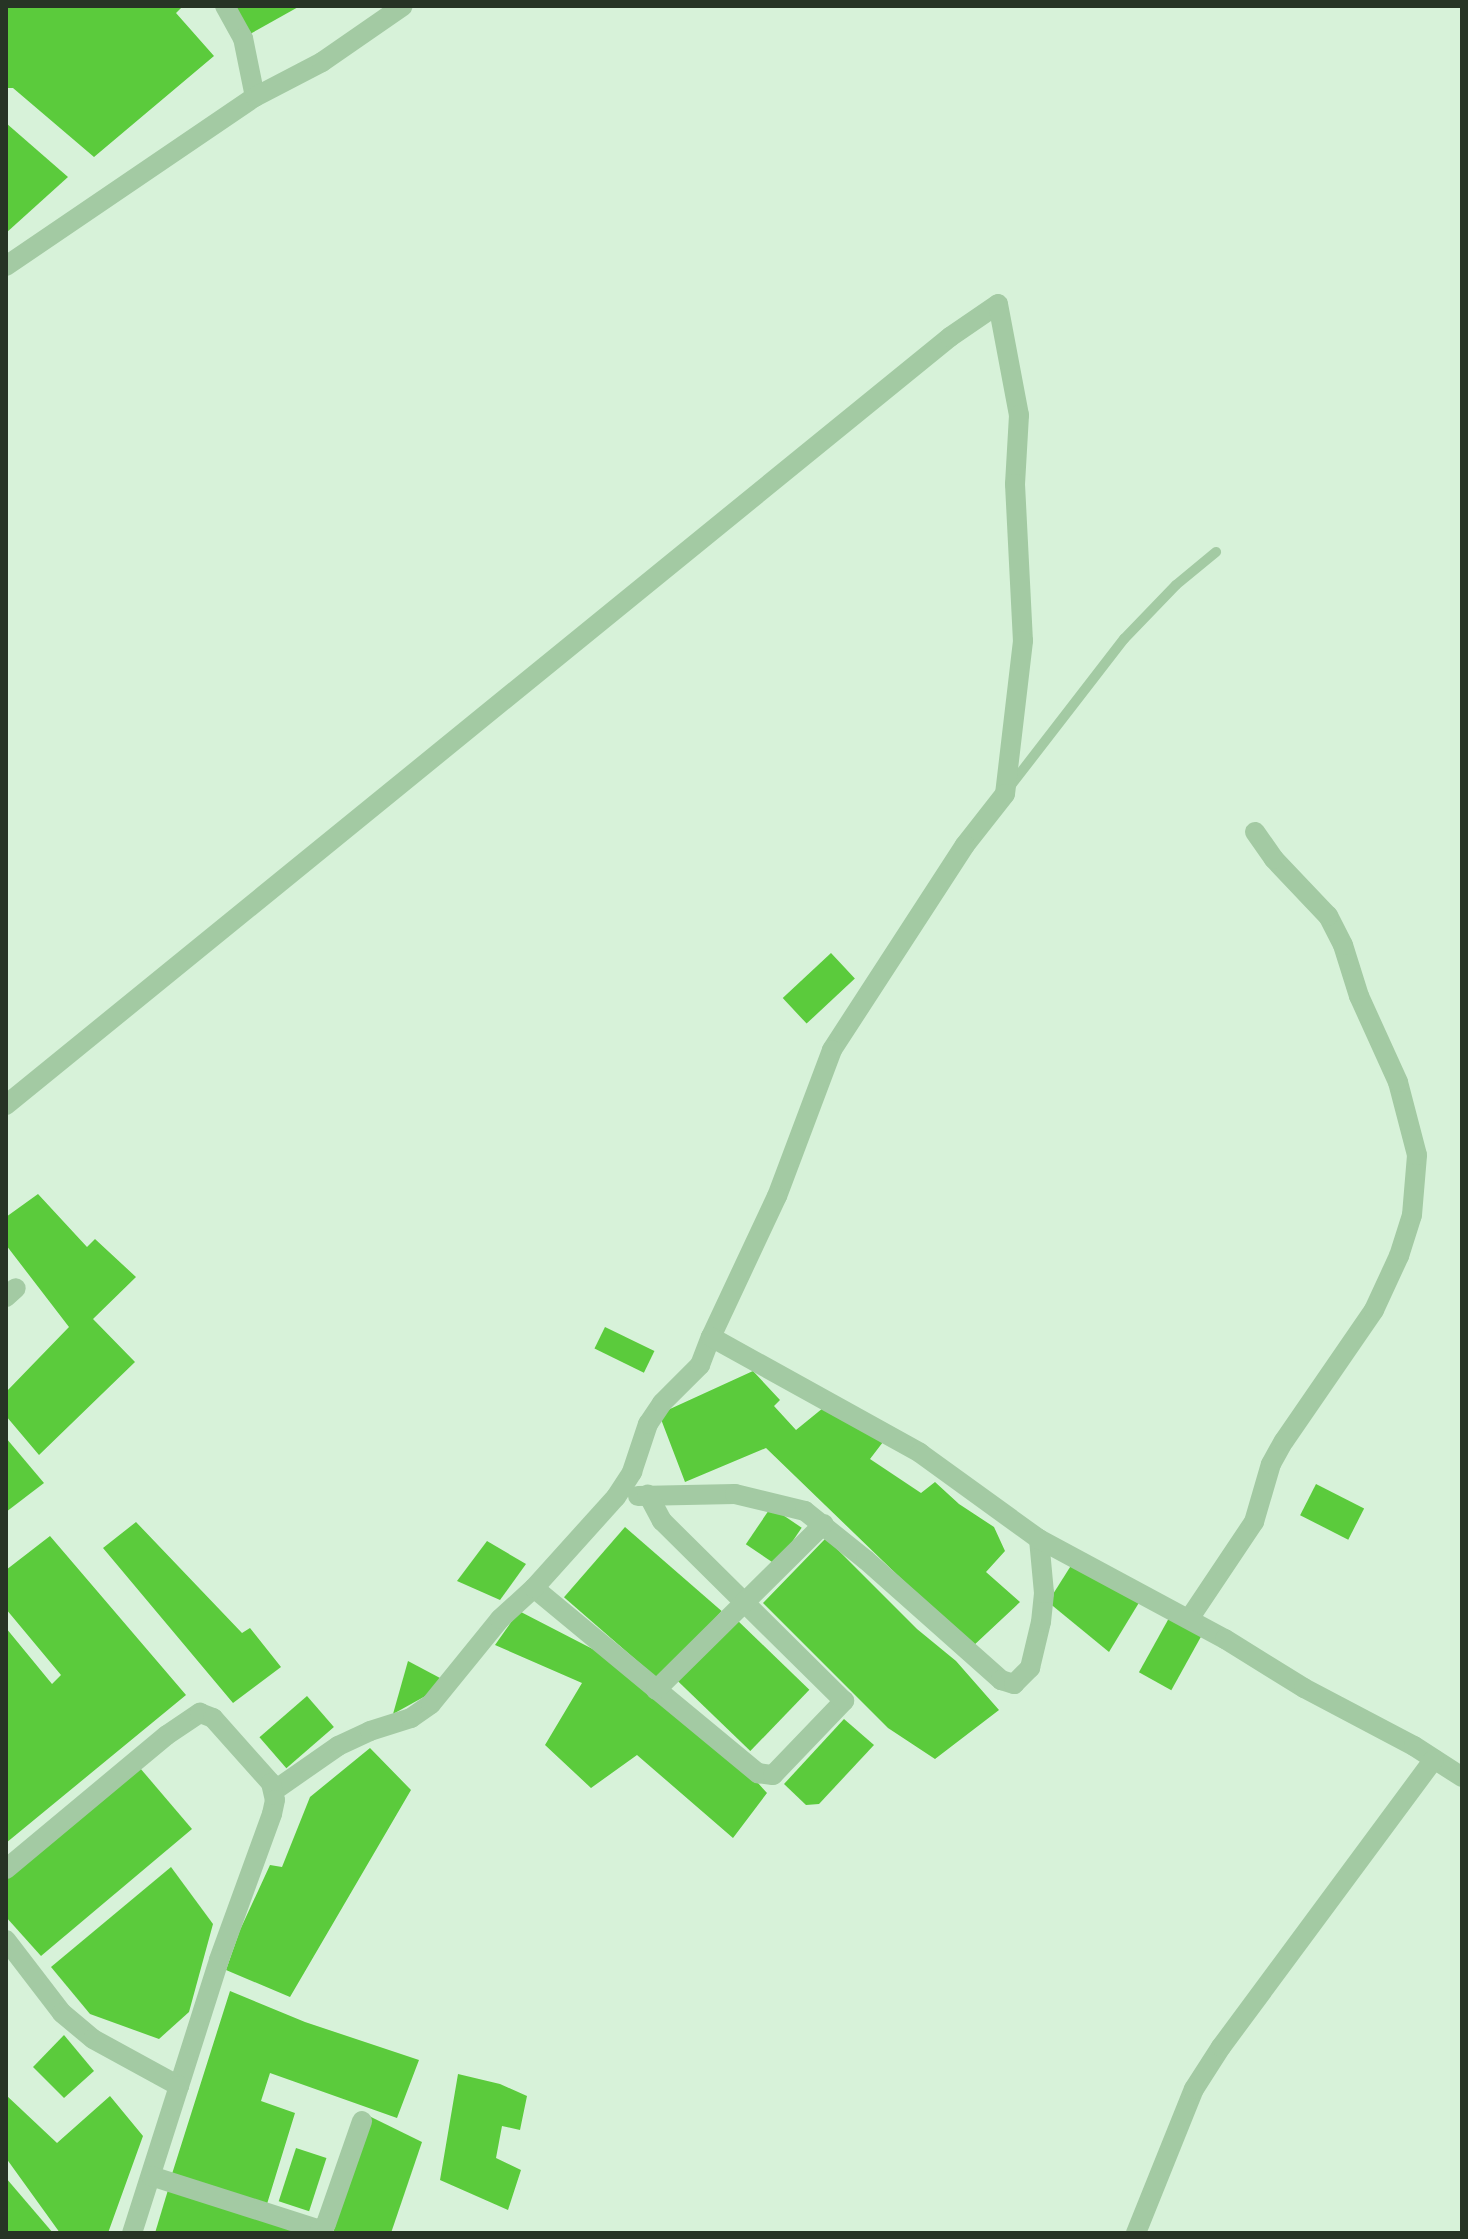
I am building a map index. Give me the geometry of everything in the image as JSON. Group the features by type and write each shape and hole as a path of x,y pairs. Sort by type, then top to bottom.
{"street":[{"path":"225,6 243,38 255,97"},
{"path":"6,266 255,97 322,62 403,6"},
{"path":"6,1105 950,337 998,304 1019,415 1015,484 1023,641 1005,794 965,845 832,1050 777,1196 700,1365 662,1403 648,1424 632,1472 616,1497 534,1588 500,1619 421,1712 338,1746 275,1790"},
{"path":"1189,1619 1254,1522 1271,1464 1284,1441 1374,1310 1399,1256 1412,1215 1416,1170 1417,1155 1398,1082 1359,996 1343,945 1328,916 1274,859 1255,832"},
{"path":"711,1337 920,1453 1039,1539 1189,1619 1462,1777"},
{"path":"534,1588 758,1773 773,1775 844,1701 662,1521 648,1495"},
{"path":"616,1497 747,1496 792,1505 824,1524 983,1665 1001,1680 1014,1684 1030,1668 1041,1622 1044,1593 1039,1539"},
{"path":"656,1690 824,1524"},
{"path":"6,1869 167,1735 200,1713 213,1718 275,1790 272,1814 219,1960 132,2233"},
{"path":"1136,2233 1149,2192 1201,2078 1434,1759"},
{"path":"6,1940 62,2013 93,2039 179,2086"},
{"path":"151,2176 320,2230 326,2224 362,2121"}],"lane":[{"path":"1005,794 1124,639 1176,585 1216,552"}],"building":[{"path":"6,6 183,6 176,13 214,56 94,157 13,88 6,88"},
{"path":"235,6 300,6 250,34"},
{"path":"6,123 68,177 6,233"},
{"path":"831,953 855,979 807,1024 783,998"},
{"path":"38,1194 87,1247 95,1239 136,1277 93,1319 135,1362 39,1455 6,1416 6,1392 69,1327 6,1245 6,1217"},
{"path":"605,1327 654,1351 644,1373 594,1349"},
{"path":"753,1371 780,1400 774,1406 796,1430 823,1408 883,1442 870,1459 921,1493 935,1482 959,1504 994,1527 1005,1551 986,1572 1020,1602 972,1647 766,1448 685,1482 659,1414"},
{"path":"6,1438 44,1483 6,1512"},
{"path":"1316,1484 1364,1509 1348,1540 1300,1515"},
{"path":"771,1507 802,1528 777,1565 746,1544"},
{"path":"136,1522 242,1633 250,1628 281,1667 233,1703 103,1548"},
{"path":"625,1527 722,1611 661,1681 564,1597"},
{"path":"50,1536 186,1695 6,1843 6,1628 52,1684 61,1675 6,1609 6,1570"},
{"path":"826,1538 917,1629 956,1661 999,1710 935,1759 888,1728 763,1603"},
{"path":"487,1541 526,1564 500,1600 457,1581"},
{"path":"1072,1564 1140,1601 1109,1652 1048,1602"},
{"path":"519,1611 612,1659 723,1744 767,1793 733,1838 637,1755 591,1788 545,1745 582,1683 495,1645"},
{"path":"1169,1618 1201,1636 1171,1690 1139,1672"},
{"path":"736,1619 809,1690 750,1751 677,1680"},
{"path":"408,1661 440,1678 431,1693 393,1714"},
{"path":"307,1696 334,1727 286,1768 259,1737"},
{"path":"844,1719 874,1745 819,1804 806,1805 784,1784"},
{"path":"370,1748 411,1790 290,1997 226,1970 240,1930 270,1865 282,1867 310,1797"},
{"path":"140,1768 192,1829 41,1956 6,1917 6,1878"},
{"path":"171,1867 213,1924 189,2012 159,2039 90,2014 51,1967"},
{"path":"230,1991 305,2022 419,2060 397,2118 270,2073 261,2101 295,2113 267,2204 172,2174"},
{"path":"64,2035 94,2071 64,2098 33,2067"},
{"path":"458,2074 500,2084 527,2096 520,2130 502,2126 496,2158 521,2170 508,2210 440,2180"},
{"path":"6,2095 57,2143 110,2096 143,2136 108,2233 60,2233 6,2158"},
{"path":"369,2116 422,2142 391,2233 333,2233"},
{"path":"296,2148 326,2158 309,2211 279,2201"},
{"path":"6,2178 53,2233 6,2233"},
{"path":"168,2190 293,2229 291,2233 155,2233"}]}
